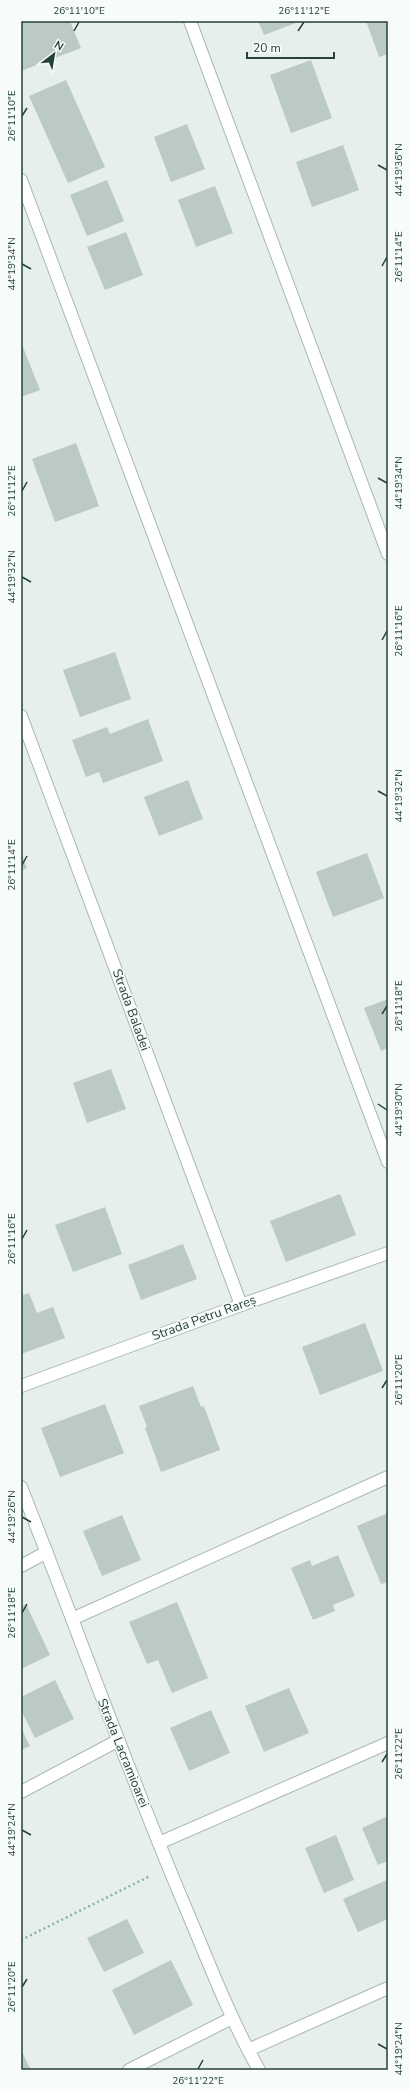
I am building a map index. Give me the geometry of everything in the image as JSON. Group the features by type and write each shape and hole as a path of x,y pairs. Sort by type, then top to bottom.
{"street":[{"path":"190,21 388,554"},
{"path":"21,180 388,1162"},
{"name":"Strada Baladei","path":"21,716 241,1305"},
{"name":"Strada Petru Rareș","path":"21,1386 388,1253"},
{"path":"72,1619 388,1477"},
{"name":"Strada Lacramioarei","path":"21,1487 168,1867 232,2018 259,2070"},
{"path":"21,1566 47,1552"},
{"path":"21,1792 118,1741"},
{"path":"159,1843 388,1742"},
{"path":"248,2050 388,1988"},
{"path":"129,2070 232,2018"}],"path":[{"path":"21,1940 168,1867"}],"building":[{"path":"21,21 70,21 81,48 21,71"},
{"path":"258,21 301,21 264,35"},
{"path":"366,21 388,21 388,54 379,57"},
{"path":"311,60 332,118 291,133 270,75"},
{"path":"66,80 105,167 68,183 29,96"},
{"path":"187,124 205,169 171,182 154,137"},
{"path":"343,145 359,190 312,207 296,162"},
{"path":"107,180 124,221 87,236 70,195"},
{"path":"215,186 233,233 196,247 178,200"},
{"path":"126,232 143,275 105,290 87,247"},
{"path":"23,347 40,390 21,397 21,348"},
{"path":"76,443 99,506 55,522 32,459"},
{"path":"115,652 131,699 80,717 63,670"},
{"path":"148,719 163,761 103,783 99,772 86,777 72,740 107,727 110,734"},
{"path":"188,780 203,819 159,836 144,797"},
{"path":"21,853 27,868 21,871"},
{"path":"367,853 384,898 333,917 316,872"},
{"path":"388,999 388,1048 381,1051 364,1008"},
{"path":"111,1069 126,1109 87,1123 73,1083"},
{"path":"340,1194 356,1235 286,1262 270,1221"},
{"path":"105,1207 122,1254 73,1272 55,1225"},
{"path":"183,1244 197,1279 141,1300 128,1265"},
{"path":"29,1293 37,1313 53,1307 65,1338 21,1354 21,1296"},
{"path":"365,1323 383,1371 320,1395 302,1347"},
{"path":"193,1386 201,1407 204,1406 220,1450 161,1472 145,1428 147,1427 139,1406"},
{"path":"105,1404 124,1453 60,1477 41,1428"},
{"path":"388,1513 388,1582 381,1584 357,1526"},
{"path":"122,1515 141,1560 102,1576 83,1531"},
{"path":"338,1555 355,1596 333,1605 335,1611 313,1620 291,1568 310,1560 312,1566"},
{"path":"177,1602 208,1678 172,1693 158,1660 147,1664 129,1622"},
{"path":"26,1604 50,1655 21,1669 21,1607"},
{"path":"55,1680 74,1719 35,1738 21,1710 21,1697"},
{"path":"289,1688 309,1733 264,1752 245,1706"},
{"path":"211,1710 230,1753 189,1771 170,1728"},
{"path":"21,1728 30,1746 21,1750"},
{"path":"388,1816 388,1861 378,1865 362,1828"},
{"path":"336,1835 354,1880 324,1893 305,1848"},
{"path":"387,1880 388,1919 358,1932 343,1899"},
{"path":"127,1919 144,1953 104,1972 87,1938"},
{"path":"171,1960 193,2005 134,2035 112,1990"},
{"path":"21,2050 31,2070 21,2070"}]}
